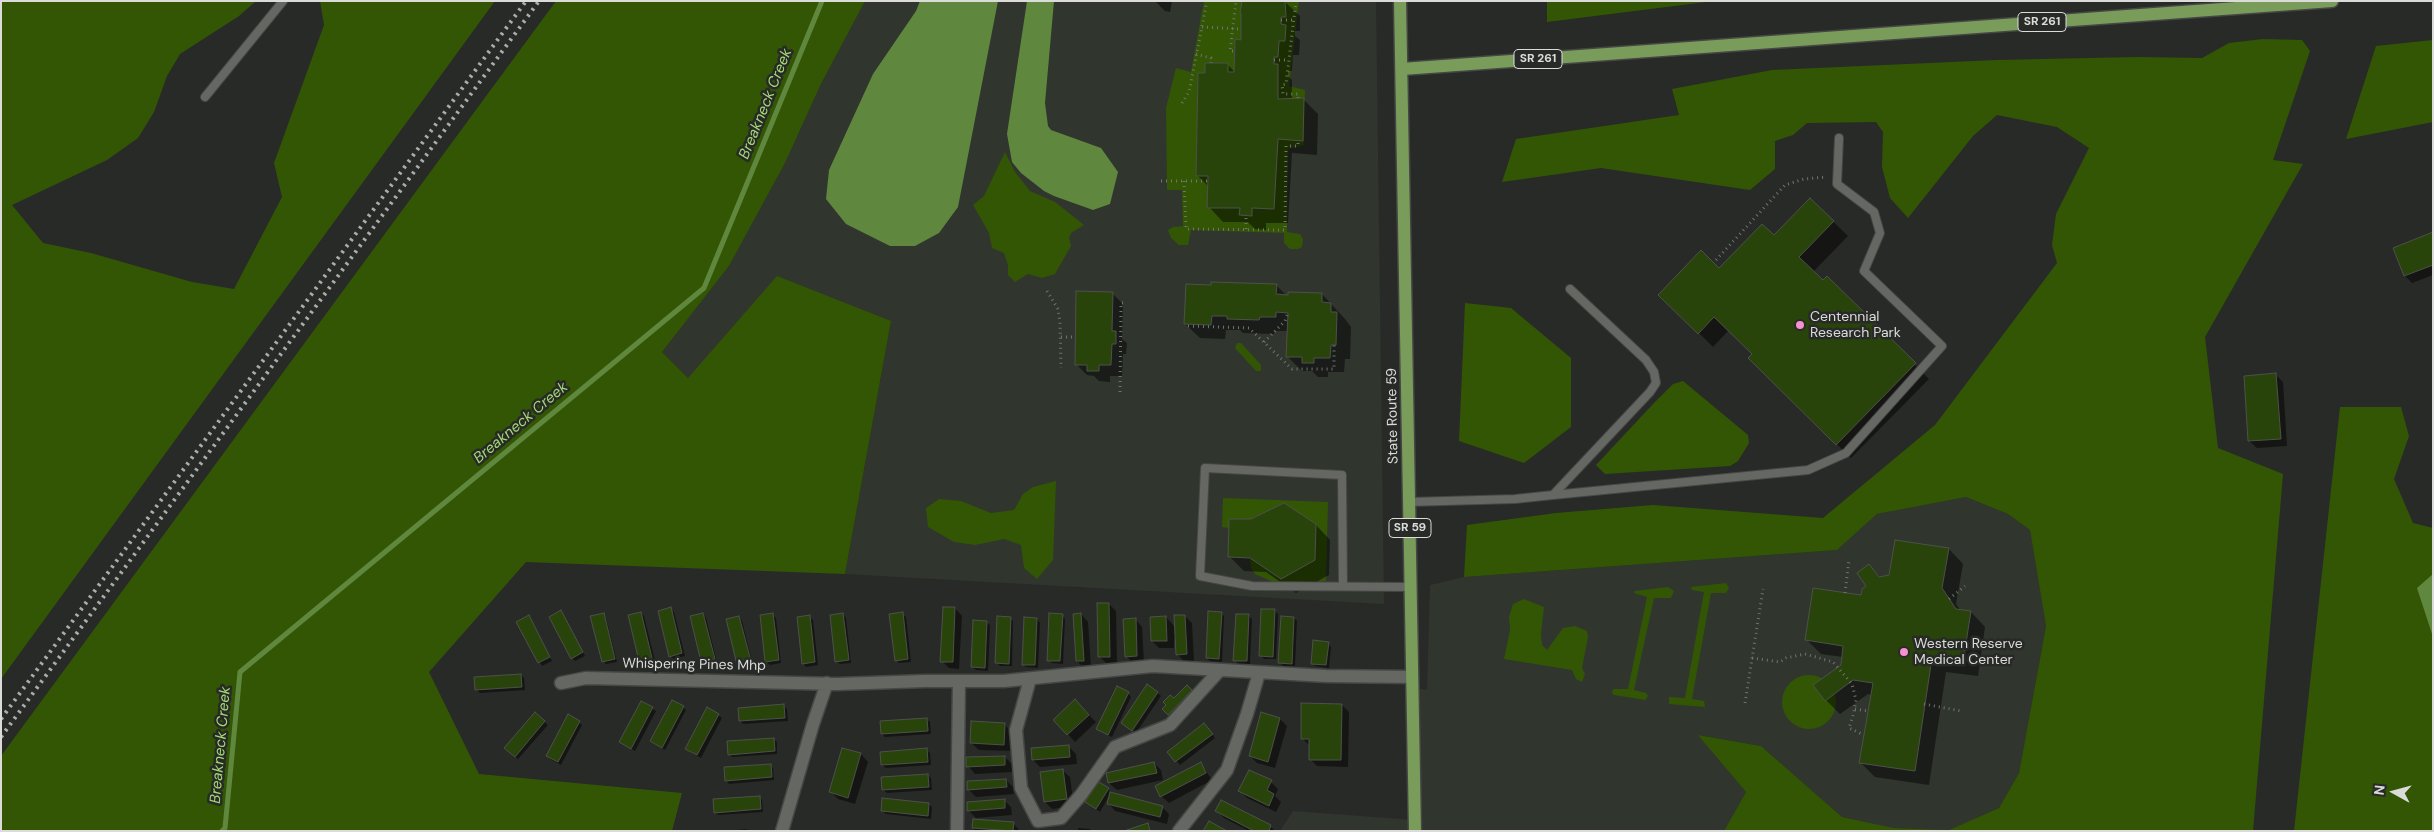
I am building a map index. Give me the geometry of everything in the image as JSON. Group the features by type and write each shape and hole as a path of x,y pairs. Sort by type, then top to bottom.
{"main road":[{"name":"State Route 59","path":"1400,1 1415,831"},
{"name":"SR 261","path":"1402,69 2332,1"}],"street":[{"name":"Whispering Pines Mhp","path":"562,683 586,678 654,678 827,684 959,682 1030,679 1153,666 1326,676 1412,676"},
{"path":"1030,679 1016,730 1021,788 1038,821 1062,818 1081,796 1115,747 1170,725 1220,670"},
{"path":"1179,831 1227,770 1248,714 1259,673"},
{"path":"957,831 959,682"},
{"path":"782,831 813,724 827,684"}],"lane":[{"path":"205,97 283,1"},
{"path":"1410,502 1515,498 1808,470 1846,453 1942,346 1864,271 1880,233 1874,212 1836,184 1839,138"},
{"path":"1553,494 1650,392 1656,383 1654,372 1646,360 1570,289"},
{"path":"1344,586 1342,476 1205,468 1200,576 1252,586 1411,587"}],"path":[{"path":"1182,103 1189,92 1207,1"},
{"path":"1233,51 1230,51 1236,1"},
{"path":"1296,1 1286,84 1282,85 1282,94 1298,94 1298,98"},
{"path":"1281,20 1294,20"},
{"path":"1202,27 1240,29"},
{"path":"1196,54 1211,58 1210,63"},
{"path":"1274,60 1289,60"},
{"path":"1184,181 1186,228 1285,230 1286,146 1298,146 1298,140"},
{"path":"1716,260 1785,185 1804,179 1837,176"},
{"path":"1161,181 1208,181"},
{"path":"1246,215 1246,229"},
{"path":"1047,291 1058,309 1061,337 1061,368"},
{"path":"1120,392 1118,337 1121,303 1125,303"},
{"path":"1264,342 1285,321 1288,312"},
{"path":"1188,326 1249,328 1292,369 1334,369 1334,345"},
{"path":"1061,337 1075,337"},
{"path":"1845,593 1849,560"},
{"path":"1950,599 1965,586"},
{"path":"1745,703 1763,589"},
{"path":"1752,658 1780,662 1786,658 1805,654 1833,662 1852,684 1856,700 1849,728 1864,735"},
{"path":"1924,704 1961,711"},
{"path":"1855,709 1868,711"}],"shaded area":[{"path":"1,1 256,1 239,16 180,54 167,76 154,112 138,138 107,160 12,205 43,243 91,253 192,282 234,289 282,197 274,163 324,25 320,1 495,1 1,679"},
{"path":"556,1 865,1 821,84 785,163 729,266 662,352 688,378 777,276 891,321 845,574 526,562 429,672 479,774 682,793 672,831 1,831 1,756"},
{"path":"865,1 1376,1 1384,604 845,574 891,321 688,378 662,352 729,266 785,163 821,84"},
{"path":"920,1 998,1 958,207 939,233 915,246 890,246 846,224 826,199 829,170 873,74 916,11"},
{"path":"1027,1 1054,1 1045,103 1048,126 1051,130 1101,148 1118,172 1110,204 1093,210 1054,196 1044,191 1021,173 1012,162 1007,134"},
{"path":"1204,1 1299,1 1289,86 1305,90 1304,145 1288,149 1287,232 1300,234 1303,239 1302,247 1298,249 1290,249 1284,243 1284,233 1191,230 1188,245 1179,245 1171,238 1168,230 1173,227 1183,226 1182,190 1167,190 1166,108 1176,68 1191,72"},
{"path":"1547,1 1714,1 1547,22"},
{"path":"2263,39 2302,40 2310,51 2273,160 2303,164 2205,337 2218,448 2283,474 2253,831 1724,831 1746,792 1698,735 1761,746 1842,817 1894,828 1949,830 1999,808 2019,773 2046,626 2030,530 2008,514 1966,497 1877,514 1837,550 1464,577 1467,525 1556,513 1653,505 1823,518 1935,425 2057,263 2052,245 2056,214 2089,148 2057,127 1997,115 1973,136 1908,218 1890,198 1882,167 1883,132 1876,122 1807,123 1793,135 1775,141 1775,169 1750,190 1601,168 1502,182 1516,139 1679,115 1672,89 1772,70 1997,60 2137,57 2202,58 2229,43"},
{"path":"2433,40 2433,122 2346,139 2376,46"},
{"path":"1005,152 1015,172 1030,191 1055,202 1084,225 1071,233 1069,238 1071,246 1055,274 1042,278 1028,274 1015,282 1008,275 1008,265 1004,253 992,248 989,233 973,205 984,196"},
{"path":"1465,303 1511,308 1571,358 1571,427 1524,463 1459,441"},
{"path":"1237,343 1241,343 1261,365 1261,371 1256,371 1235,348"},
{"path":"1683,381 1748,435 1749,443 1738,461 1730,466 1605,474 1596,465 1673,384"},
{"path":"2340,407 2401,407 2409,436 2394,479 2413,523 2433,528 2433,831 2294,831"},
{"path":"1056,481 1053,560 1037,579 1024,568 1021,545 1004,539 975,545 954,542 928,527 926,508 939,499 961,501 991,513 1014,510 1023,494 1033,487"},
{"path":"1966,497 2008,514 2030,530 2046,626 2019,773 1999,808 1949,830 1894,828 1842,817 1761,746 1699,735 1746,792 1724,831 1280,831 1293,811 1415,820 1413,687 1427,690 1430,585 1464,577 1837,550 1877,514"},
{"path":"1223,498 1328,502 1326,581 1273,582 1255,574 1251,568 1250,558 1281,579 1315,560 1316,524 1284,503 1229,528 1222,527"},
{"path":"2433,574 2433,637 2417,588"},
{"path":"1726,583 1729,588 1726,593 1711,593 1692,699 1704,701 1705,707 1669,704 1669,697 1685,698 1704,592 1692,590 1691,587"},
{"path":"1668,587 1674,591 1671,598 1654,598 1634,690 1646,693 1648,696 1645,700 1614,695 1612,693 1613,689 1628,689 1647,597 1634,593 1635,591"},
{"path":"1524,599 1544,607 1541,634 1542,645 1547,650 1563,628 1575,626 1587,631 1588,637 1582,668 1585,674 1582,682 1576,679 1572,670 1504,659 1510,630 1509,617 1513,604"},
{"path":"1804,675 1814,675 1824,679 1832,687 1836,702 1832,717 1824,725 1814,729 1804,729 1794,725 1786,717 1782,707 1782,697 1786,687 1794,679"}],"building":[{"path":"1242,1 1285,1 1286,17 1281,17 1281,24 1286,25 1285,41 1279,41 1278,57 1274,57 1274,64 1278,64 1278,99 1304,98 1303,141 1278,139 1274,209 1252,208 1252,216 1239,215 1240,208 1207,208 1208,176 1196,176 1198,73 1205,73 1205,63 1228,63 1228,72 1234,72 1235,39 1241,40 1240,13"},
{"name":"Centennial Research Park","path":"1810,198 1834,221 1799,257 1823,280 1827,276 1916,363 1836,445 1748,358 1752,354 1714,317 1698,334 1658,295 1701,250 1719,268 1762,224 1774,235"},
{"path":"2433,232 2433,265 2404,276 2393,248"},
{"path":"1211,282 1277,284 1276,294 1288,295 1288,292 1322,293 1322,302 1331,303 1331,312 1337,312 1336,345 1331,345 1330,358 1314,358 1314,363 1302,363 1302,357 1286,357 1288,313 1276,312 1276,317 1260,317 1259,320 1227,319 1227,316 1212,316 1211,325 1184,324 1186,284 1211,285"},
{"path":"1076,291 1113,292 1112,331 1116,331 1116,344 1112,344 1111,365 1099,365 1099,371 1087,371 1087,365 1075,365"},
{"path":"2276,373 2281,439 2248,441 2244,376"},
{"path":"1284,503 1316,524 1315,560 1281,579 1250,558 1228,557 1229,519 1251,519"},
{"name":"Western Reserve Medical Center","path":"1895,540 1949,548 1942,588 1956,609 1971,611 1963,662 1932,658 1915,771 1859,763 1873,683 1853,680 1825,701 1813,685 1841,665 1843,646 1805,640 1813,588 1861,595 1862,589 1866,586 1857,573 1869,564 1879,577 1889,575"},
{"path":"1097,603 1109,603 1110,657 1098,657"},
{"path":"671,607 682,653 669,657 658,611"},
{"path":"943,607 955,607 953,662 940,662"},
{"path":"1261,609 1275,609 1273,657 1259,656"},
{"path":"561,610 583,652 571,659 549,617"},
{"path":"1208,611 1222,612 1219,659 1206,658"},
{"path":"641,612 652,658 639,661 628,615"},
{"path":"903,612 908,659 895,661 889,614"},
{"path":"604,613 615,659 602,662 590,616"},
{"path":"703,613 715,659 701,662 690,616"},
{"path":"773,613 779,660 765,662 760,615"},
{"path":"843,613 849,660 835,662 830,615"},
{"path":"1049,613 1063,614 1060,661 1047,661"},
{"path":"1081,613 1084,661 1076,661 1073,614"},
{"path":"1236,614 1249,614 1247,661 1233,661"},
{"path":"529,615 550,657 538,663 516,622"},
{"path":"810,615 815,662 802,664 797,617"},
{"path":"1174,615 1185,615 1187,654 1176,655"},
{"path":"739,616 751,661 737,665 726,619"},
{"path":"997,616 1011,617 1009,664 995,663"},
{"path":"1166,616 1167,641 1151,641 1150,617"},
{"path":"1281,616 1294,617 1292,664 1278,663"},
{"path":"1024,617 1037,618 1035,665 1022,665"},
{"path":"1136,618 1137,656 1125,657 1123,619"},
{"path":"973,620 987,621 985,668 971,667"},
{"path":"1313,640 1329,642 1326,665 1311,664"},
{"path":"521,674 522,687 475,690 474,677"},
{"path":"1147,684 1158,692 1132,731 1121,723"},
{"path":"1187,685 1192,690 1168,715 1162,709 1166,705 1163,702 1170,695 1174,698"},
{"path":"1117,686 1129,692 1108,735 1096,729"},
{"path":"1075,699 1089,715 1067,735 1053,720"},
{"path":"672,700 684,706 662,748 650,741"},
{"path":"641,701 653,707 631,749 619,742"},
{"path":"1301,703 1342,704 1341,760 1309,760 1309,739 1301,739"},
{"path":"784,704 785,718 739,721 738,708"},
{"path":"707,707 719,714 697,755 685,749"},
{"path":"535,712 545,721 515,757 504,748"},
{"path":"1261,712 1280,718 1268,762 1249,756"},
{"path":"568,714 580,721 558,762 546,756"},
{"path":"927,718 928,731 881,734 880,721"},
{"path":"971,721 1005,723 1004,745 970,743"},
{"path":"1204,723 1213,734 1175,762 1167,752"},
{"path":"774,738 775,751 728,755 727,741"},
{"path":"1069,745 1070,757 1032,760 1031,748"},
{"path":"842,748 861,753 848,798 829,792"},
{"path":"927,748 928,762 881,765 880,752"},
{"path":"1005,756 1005,765 966,767 966,757"},
{"path":"1154,762 1157,773 1108,783 1106,773"},
{"path":"1201,762 1206,773 1160,797 1155,786"},
{"path":"771,764 772,777 725,781 724,767"},
{"path":"1063,769 1067,799 1044,802 1040,772"},
{"path":"1249,770 1272,780 1267,790 1274,794 1269,806 1238,791"},
{"path":"928,774 929,787 882,790 881,777"},
{"path":"1006,779 1007,787 967,790 967,781"},
{"path":"1097,781 1109,788 1096,809 1085,802"},
{"path":"1110,792 1163,806 1160,817 1107,804"},
{"path":"760,796 761,809 714,813 713,799"},
{"path":"882,798 929,803 928,816 881,811"},
{"path":"1005,799 1005,808 967,811 967,802"},
{"path":"1221,800 1271,825 1269,831 1254,831 1215,811"},
{"path":"973,819 1014,822 1013,831 972,828"},
{"path":"1209,821 1227,831 1203,831"},
{"path":"1148,823 1150,831 1124,831"}],"waterway":[{"name":"Breakneck Creek","path":"222,831 225,828 240,672 704,288 822,1"}],"railway":[{"path":"1,719 526,1"},
{"path":"1,737 539,1"}],"place":[{"name":"Centennial Research Park","path":"1800,325"},
{"name":"Western Reserve Medical Center","path":"1904,652"}]}
